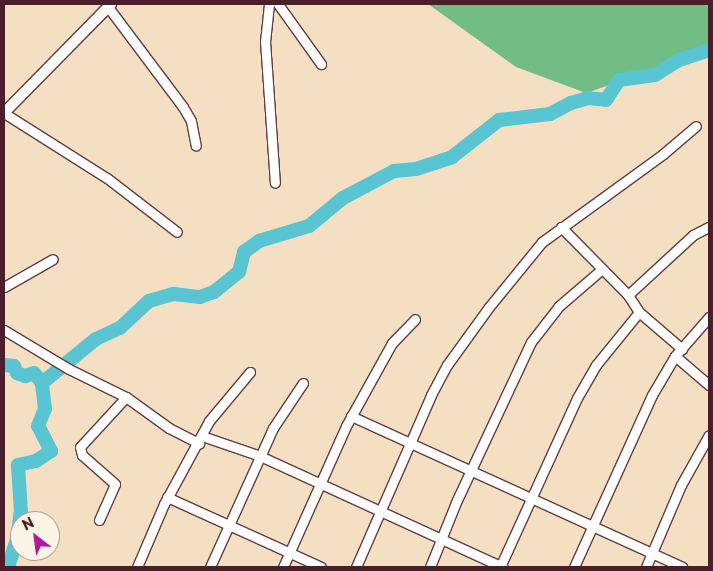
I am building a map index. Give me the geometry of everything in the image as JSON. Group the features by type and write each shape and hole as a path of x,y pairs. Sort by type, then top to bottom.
{"street":[{"path":"269,4 265,41 275,183"},
{"path":"278,4 321,64"},
{"path":"177,232 107,178 4,113 109,5 183,107 191,121 196,146"},
{"path":"356,567 431,395 467,336 542,242 663,154 696,126"},
{"path":"561,227 628,296 639,312 682,349"},
{"path":"628,296 693,235 709,227"},
{"path":"4,287 53,259"},
{"path":"430,567 531,342 559,306 601,270"},
{"path":"4,330 69,369 126,397 169,428 200,440 260,456 319,485 381,509 501,567 576,398 596,365 639,312"},
{"path":"574,567 652,395 675,356 709,317"},
{"path":"283,567 351,416 398,334 415,319"},
{"path":"675,356 709,385"},
{"path":"138,567 167,497 219,405 250,372"},
{"path":"210,567 273,428 303,384"},
{"path":"99,520 115,484 82,455 80,447 126,397"},
{"path":"351,416 410,444 472,470 531,500 682,567"},
{"path":"646,567 682,485 709,436"},
{"path":"167,497 321,567"}],"green space":[{"path":"428,4 709,4 709,51 586,93 516,67"}],"waterway":[{"path":"8,567 17,539 21,512 18,465 36,461 51,451 38,426 45,409 42,383 96,339 120,328 149,301 174,294 200,297 214,292 239,272 244,252 259,241 309,226 343,198 394,171 416,169 452,157 499,120 550,114 571,103 588,98 606,100 619,80 655,75 679,60 709,50"},
{"path":"4,365 14,366 17,373 25,376 34,373 42,383"}]}
